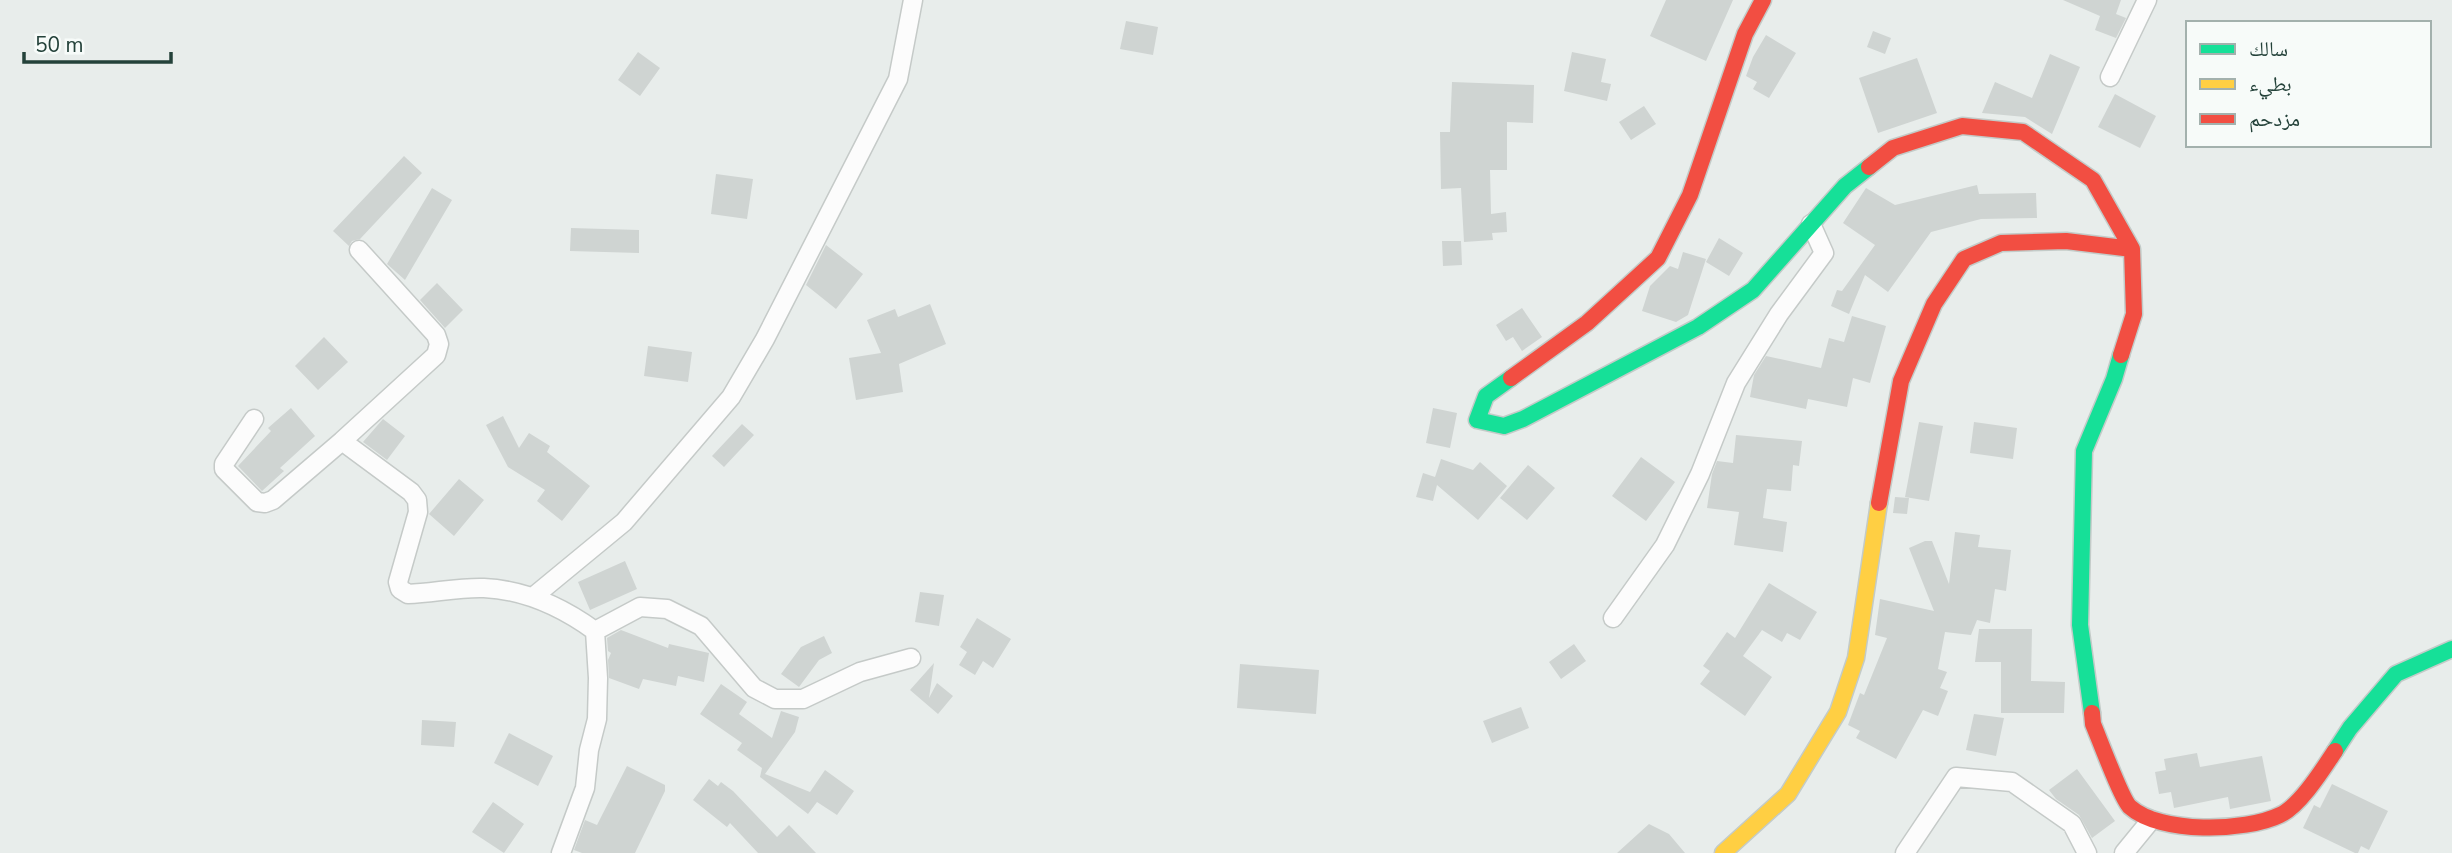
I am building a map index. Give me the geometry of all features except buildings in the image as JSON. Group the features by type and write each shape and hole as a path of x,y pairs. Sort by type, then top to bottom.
{"main road":[{"path":"1763,0 1745,34 1690,195 1658,258 1587,323 1486,396 1477,421 1504,426 1523,419 1698,327 1753,290 1845,186 1893,148 1962,127 2023,132 2093,180 2132,249 2134,314 2114,379 2084,451 2080,625 2093,724 2128,807 2151,820 2176,827 2238,826 2281,815 2314,784 2350,728 2396,674 2452,649"},
{"path":"1723,853 1788,794 1838,712 1856,657 1885,466 1901,381 1941,292 1964,259 2001,243 2066,242 2132,249"}],"street":[{"path":"533,597 625,522 731,397 765,340 898,79 913,0"},
{"path":"2110,77 2147,0"},
{"path":"1613,618 1665,545 1700,474 1736,383 1779,314 1824,253 1811,224"},
{"path":"254,419 224,464 224,469 257,502 265,503 273,500 342,441 436,355 439,344 436,335 359,250"},
{"path":"342,441 411,492 417,500 418,512 398,582 400,589 408,594 484,588 533,597 568,612 595,631"},
{"path":"595,631 640,607 667,609 701,626 754,688 775,699 803,699 860,672 911,659"},
{"path":"561,853 585,788 589,750 597,719 595,631"},
{"path":"1905,853 1956,777 2012,782 2072,824 2087,853"},
{"path":"2124,853 2151,820"}],"traffic: fast":[{"path":"1511,378 1486,396 1477,420 1504,426 1523,419 1698,327 1753,290 1845,186 1869,167"},
{"path":"2092,713 2080,625 2084,451 2121,355"},
{"path":"2335,751 2350,728 2396,674 2452,649"}],"traffic: slow":[{"path":"1723,853 1788,794 1838,712 1856,658 1879,503"}],"traffic: jam":[{"path":"1511,378 1587,323 1658,258 1690,195 1745,34 1763,0"},
{"path":"1869,167 1893,148 1962,126 2023,132 2093,180 2132,249 2134,314 2121,355"},
{"path":"1879,503 1901,381 1934,304 1964,259 2001,243 2066,241 2132,249"},
{"path":"2092,713 2093,724 2126,802 2144,816 2181,826 2203,828 2246,825 2280,815 2303,796 2335,751"}]}
